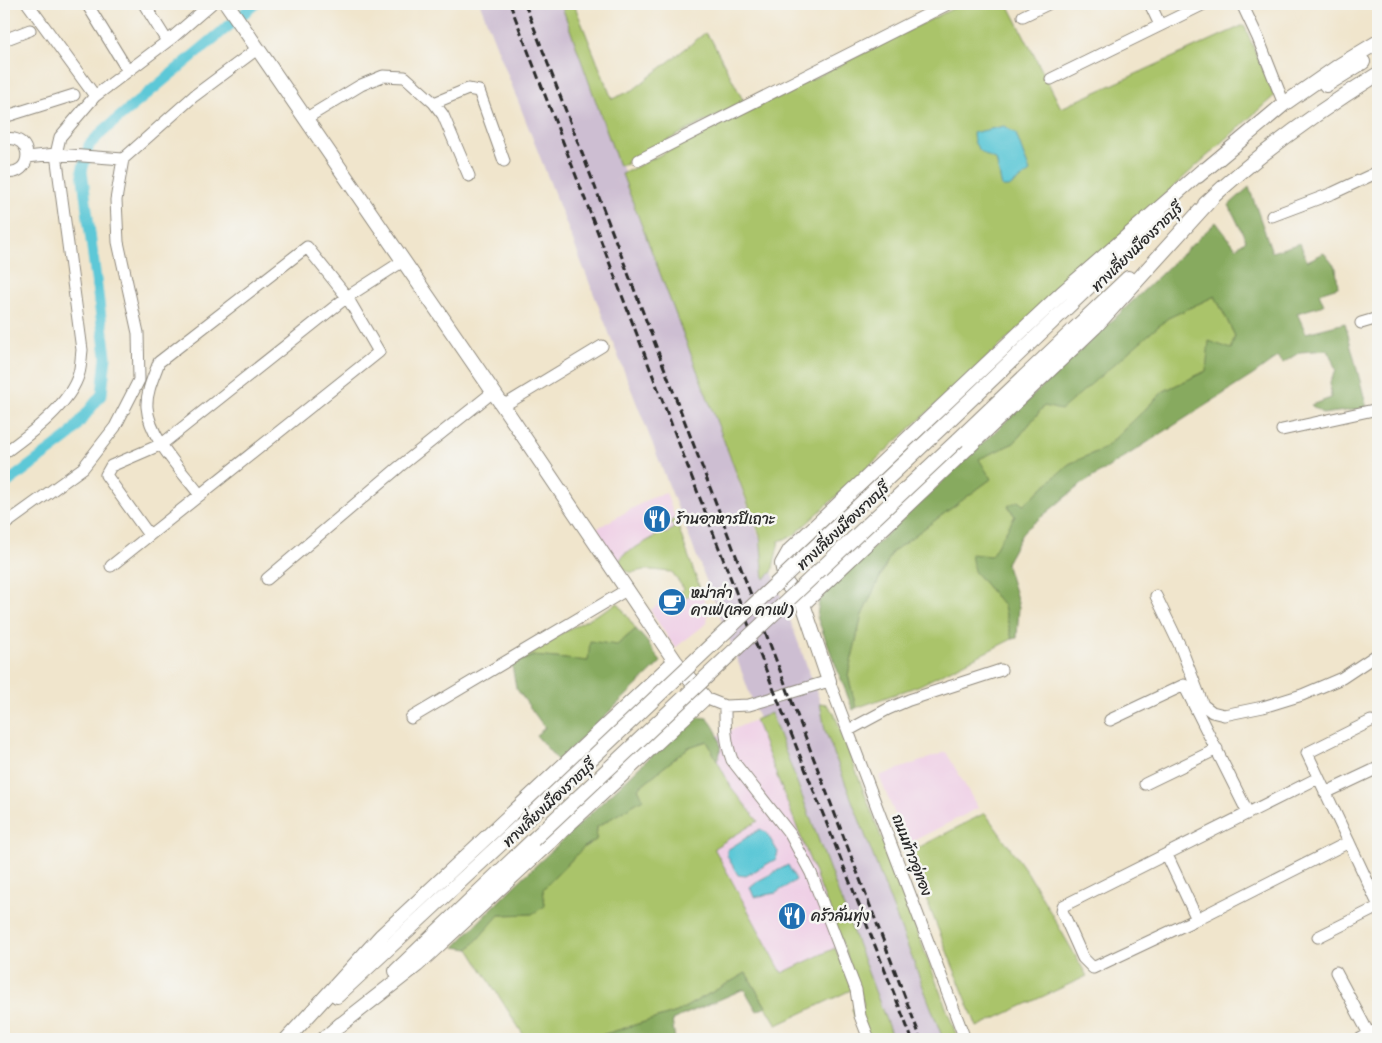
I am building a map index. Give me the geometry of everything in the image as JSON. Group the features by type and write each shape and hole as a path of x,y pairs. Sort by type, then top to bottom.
{"main road":[{"path":"227,4 628,589 675,661 706,698 417,965 329,1035"},
{"name":"ทางเลี่ยงเมืองราชบุรี","path":"1160,220 1203,170 1284,104 1340,64 1378,42"},
{"name":"ทางเลี่ยงเมืองราชบุรี","path":"329,1035 1212,198 1378,53"},
{"name":"ทางเลี่ยงเมืองราชบุรี","path":"289,1039 521,825 1160,220 1217,170 1274,124 1359,71 1378,67"},
{"name":"ทางเลี่ยงเมืองราชบุรี","path":"1254,160 1378,74"},
{"path":"829,681 803,604 786,583 782,564 790,550 1062,293 1203,170"},
{"path":"803,604 1095,327 1212,198"},
{"path":"289,1039 382,935 675,661"}],"street":[{"path":"28,4 95,96"},
{"path":"87,4 128,71"},
{"path":"144,4 167,41"},
{"path":"4,453 37,429 70,394 79,373 82,350 56,154 60,137 95,96 167,41 211,4"},
{"path":"639,160 948,4"},
{"path":"1023,16 1048,4"},
{"path":"1150,4 1160,25"},
{"path":"1051,79 1204,4"},
{"path":"1242,4 1258,38 1284,104"},
{"path":"4,40 30,30"},
{"path":"4,524 83,468 115,426 139,380 138,333 118,242 116,200 123,158 194,96 256,47"},
{"path":"305,119 362,85 383,76 405,77 434,103 443,115 469,176"},
{"path":"434,103 468,89 479,91 504,161"},
{"path":"4,117 74,95"},
{"path":"4,139 10,138 21,142 27,152 22,168 17,171 4,172"},
{"path":"27,157 56,154 123,158"},
{"path":"1272,216 1333,193 1378,172"},
{"path":"111,566 149,536 379,352 347,296 307,247 159,362 150,384 147,406 154,434 200,495"},
{"path":"149,536 106,475 110,466 162,444 347,296 404,261"},
{"path":"1361,323 1378,318"},
{"path":"503,406 602,346"},
{"path":"267,579 399,467 493,392"},
{"path":"1282,430 1378,409"},
{"path":"411,718 628,589"},
{"path":"1156,596 1181,648 1204,705 1208,710 1217,714 1224,715 1263,707 1302,695 1342,678 1378,654"},
{"path":"849,730 909,700 1001,670"},
{"path":"706,698 725,706 749,705 829,681"},
{"name":"ถนนท้าวอู่ทอง","path":"829,681 965,1039"},
{"path":"1110,720 1184,685 1248,813"},
{"path":"725,706 725,734 732,760 790,834 811,873 856,990 860,1016 869,1039"},
{"path":"1318,937 1378,906 1350,842 1307,753 1371,720"},
{"path":"1145,784 1216,749"},
{"path":"1325,793 1378,768"},
{"path":"1318,778 1063,906 1062,911 1083,958 1093,968 1197,919 1350,842"},
{"path":"1167,854 1197,919"},
{"path":"1336,972 1369,1034"}],"shaded area":[{"path":"480,4 562,4 945,1039 876,1039 737,659"},
{"path":"666,493 675,518 670,522 675,528 624,554 618,563 594,530 649,499"},
{"path":"690,585 695,592 700,589 708,611 707,623 675,648 650,610"},
{"path":"755,720 843,945 782,974 714,848 758,821 731,787 717,760 720,756 721,745 717,736"},
{"path":"946,752 978,808 907,844 879,776"}],"green space":[{"path":"561,4 574,4 612,99 633,90 705,33 711,39 744,102 626,161 628,164 619,166"},
{"path":"962,4 1008,4 1061,108 1244,25 1274,96 793,536 779,541 772,572 764,579 760,535 622,174"},
{"path":"1249,187 1272,252 1300,243 1307,261 1324,253 1336,268 1338,287 1319,293 1324,305 1297,313 1306,333 1345,323 1367,408 1323,414 1311,405 1331,398 1330,382 1336,370 1328,350 1300,352 1283,363 1278,357 1253,375 1079,486 1023,532 1006,563 1019,607 1017,638 1012,639 1004,606 974,571 971,554 991,556 1015,516 1008,506 1018,501 1023,505 1069,464 1105,448 1164,391 1206,371 1209,341 1231,349 1235,336 1215,296 1168,318 1061,410 1044,406 1014,443 979,459 991,479 892,552 862,615 848,675 856,708 853,710 817,617 819,601 831,587 1216,222 1236,248 1246,240 1229,205"},
{"path":"1215,296 1235,336 1231,350 1206,371 1164,391 1105,448 1069,464 1023,506 1008,507 1015,516 991,557 974,571 1004,606 1012,639 918,686 856,708 848,675 862,615 892,552 991,479 978,459 1014,443 1044,406 1121,357 1168,318"},
{"path":"675,518 700,589 680,602 674,595 684,589 672,572 646,570 630,572 622,568 618,563 624,554 663,532 666,534 674,528 670,522"},
{"path":"618,603 636,629 617,645 588,661 533,656 512,665 512,660"},
{"path":"636,629 661,662 558,761 536,735 545,728 516,688 512,665 533,656 588,661 590,641 617,645"},
{"path":"820,703 826,704 834,713 958,1039 943,1039 825,730"},
{"path":"771,713 893,1039 863,1039 852,1009 864,1005 843,945 755,720"},
{"path":"697,717 707,718 714,727 720,744 720,755 717,760 707,741 689,747 638,788 643,799 597,827 596,840 584,847 543,889 545,906 532,914 499,915 469,949 454,947 510,890 687,722"},
{"path":"707,741 731,787 758,821 714,848 782,973 835,948 853,989 777,1025 746,973 677,1012 589,1039 526,1039 469,949 498,915 532,914 543,889 584,847 596,840 597,827 642,799 638,788 689,747"},
{"path":"985,813 1028,873 1087,976 977,1027 908,853"},
{"path":"746,973 766,1007 757,1011 744,989 672,1020 675,1039 589,1039 677,1012"}],"water":[{"path":"1004,126 1016,134 1030,172 1009,187 1002,187 996,160 983,153 973,139 973,133"},
{"path":"760,829 766,832 778,852 776,859 746,876 738,875 727,856 727,850"},
{"path":"788,865 796,880 776,893 754,897 750,887"}],"waterway":[{"path":"4,485 68,437 102,394 106,356 82,171 89,145 104,130 255,4"}],"railway":[{"path":"510,4 764,665 912,1039"},
{"path":"525,4 921,1039"}],"place":[{"name":"ร้านอาหารปีเถาะ","path":"657,519"},
{"name":"หม่าล่า คาเฟ่(เลอ คาเฟ่)","path":"672,602"},
{"name":"ครัวลั่นทุ่ง","path":"792,916"}]}
